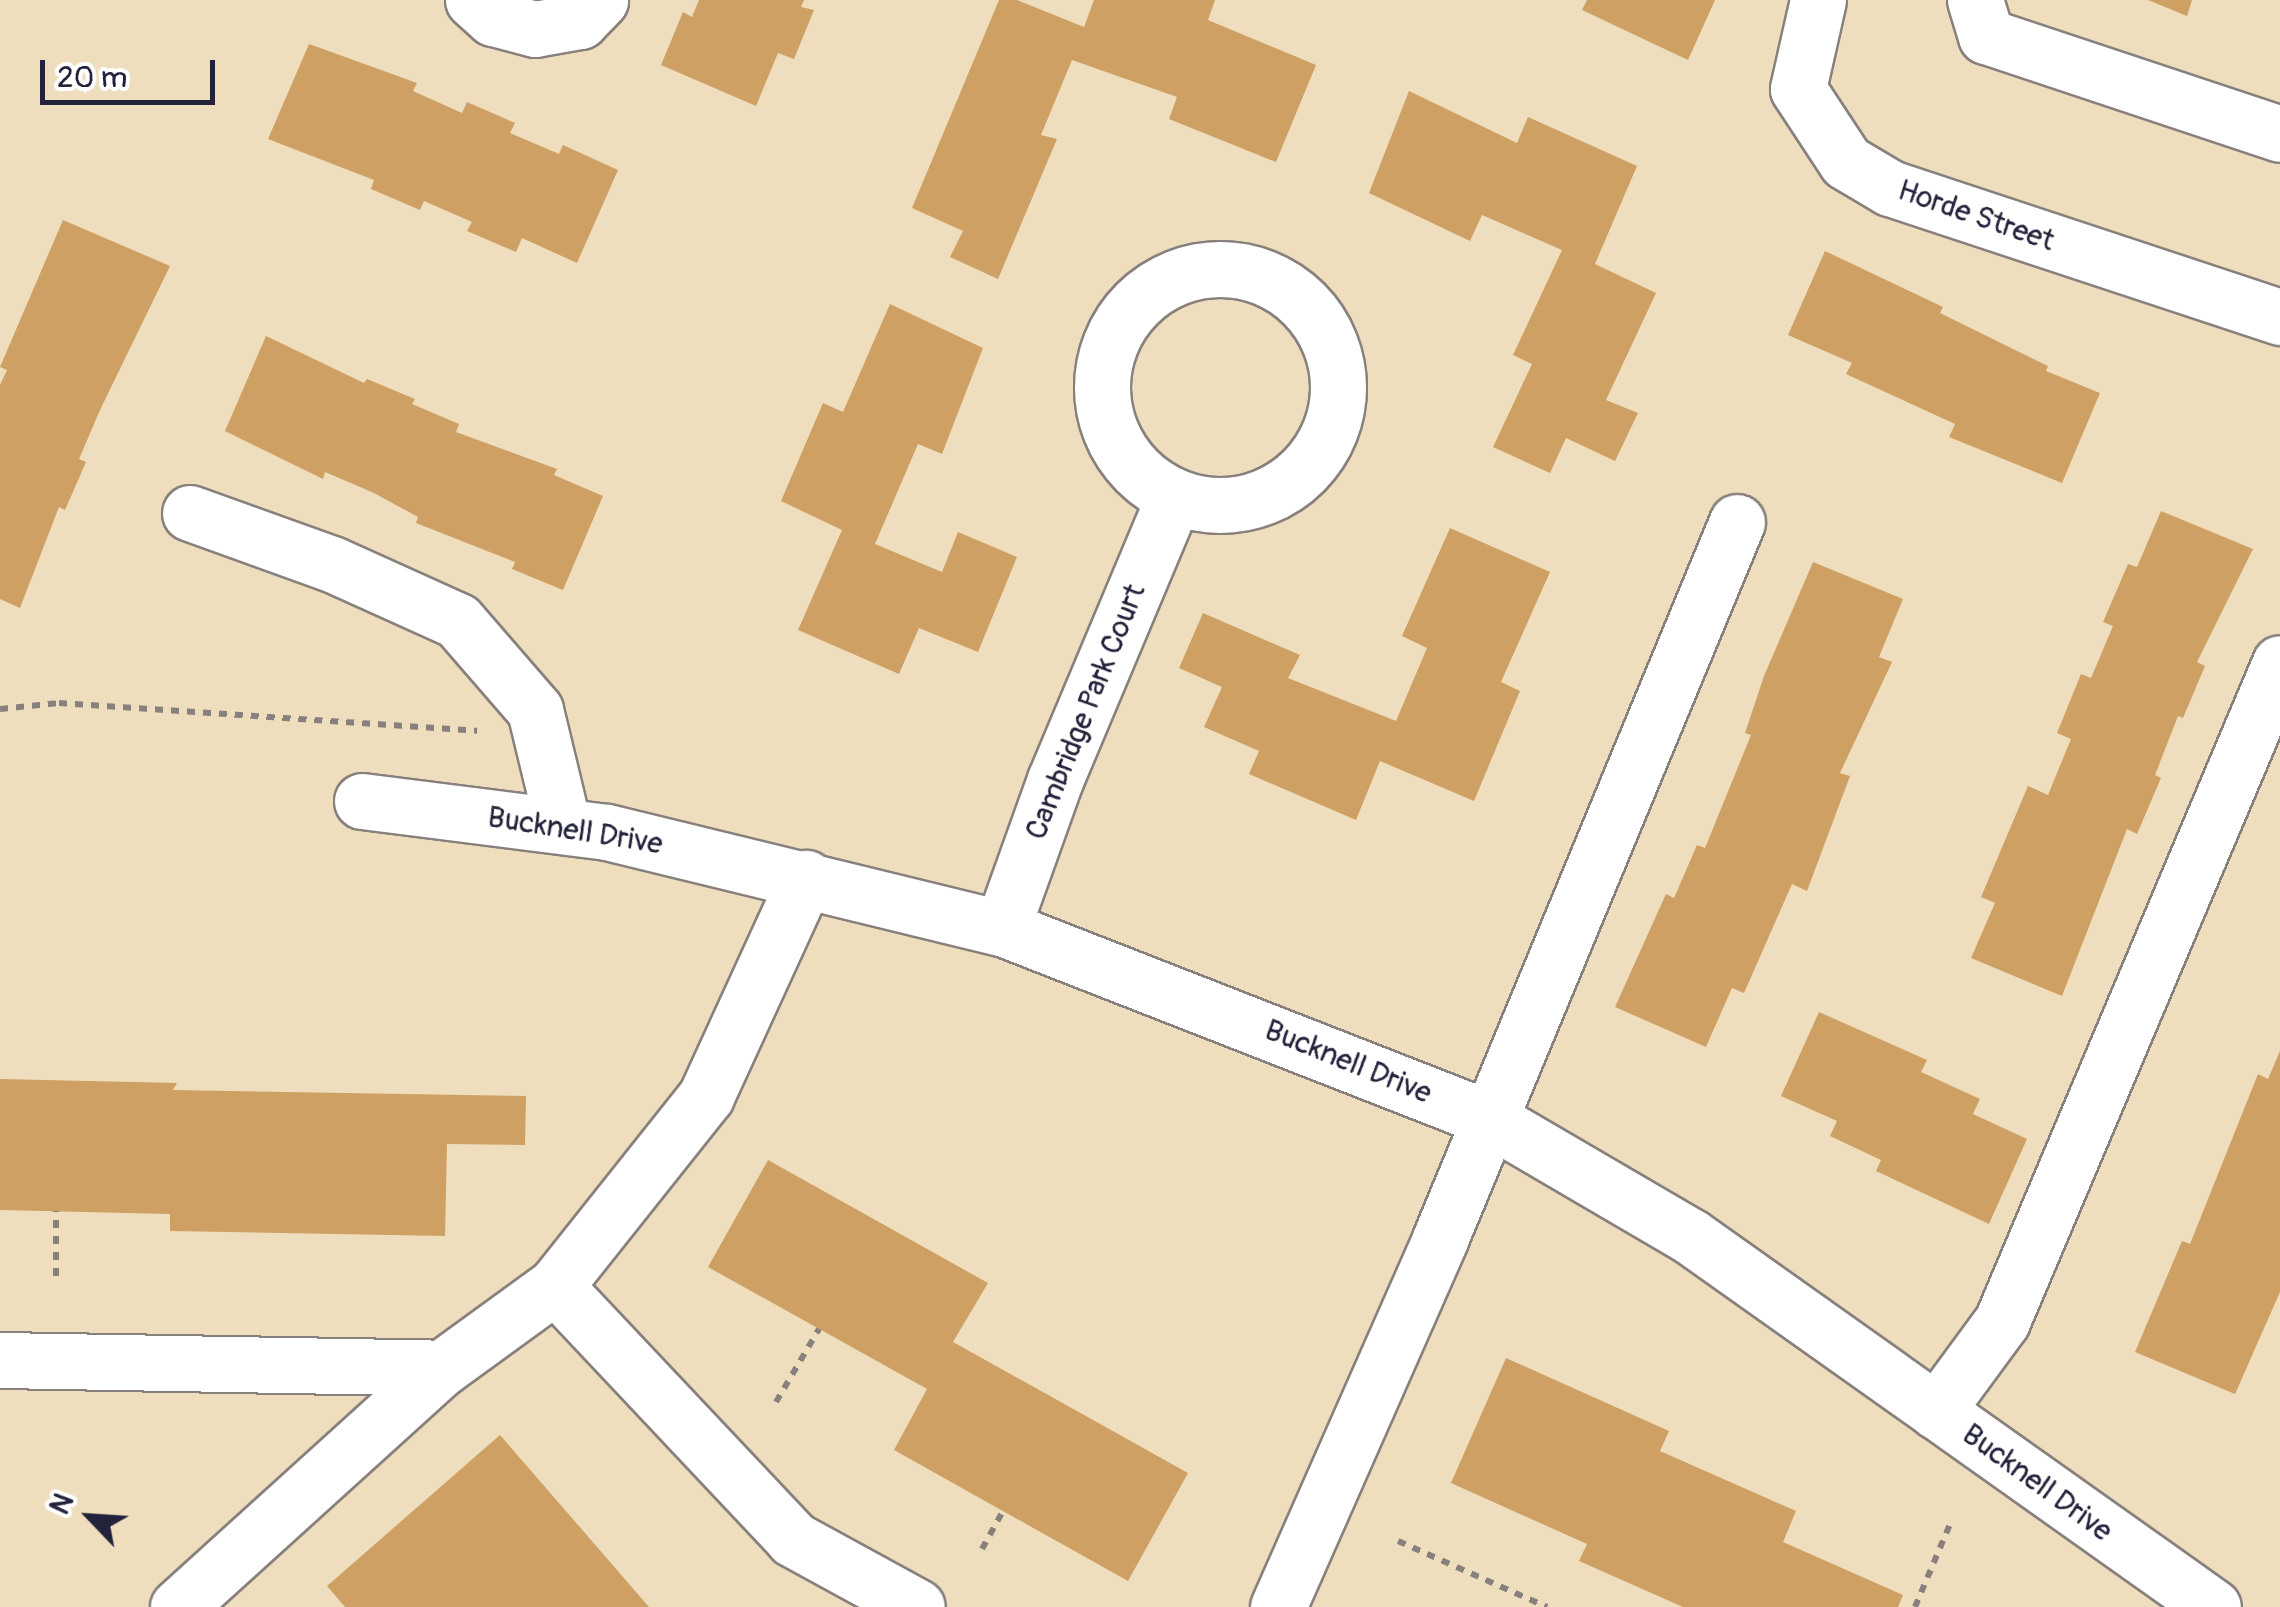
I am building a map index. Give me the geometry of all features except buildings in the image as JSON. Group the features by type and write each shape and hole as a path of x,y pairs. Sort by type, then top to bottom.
{"street":[{"path":"473,0 494,18 535,29 580,21 600,0"},
{"name":"Horde Street","path":"1818,0 1798,88 1846,162 1890,188 2280,316"},
{"path":"1975,0 1986,36 2280,134"},
{"path":"1221,267 1267,277 1306,303 1330,342 1340,388 1330,434 1304,472 1265,497 1220,506 1174,497 1136,471 1110,432 1101,386 1110,340 1137,302 1176,276 1221,267"},
{"name":"Cambridge Park Court","path":"1002,928 1055,780 1174,497"},
{"path":"190,513 332,564 458,621 534,710 562,826"},
{"path":"1278,1607 1737,522"},
{"path":"1936,1411 2002,1321 2280,663"},
{"name":"Bucknell Drive","path":"362,800 562,826 806,878 1002,928 1488,1118 1690,1236 2213,1607"},
{"path":"178,1607 442,1368 555,1286 706,1096 806,878"},
{"path":"555,1286 793,1539 917,1607"},
{"path":"0,1360 442,1368"}],"path":[{"path":"0,709 59,703 370,720 541,737"},
{"path":"56,1211 56,1276"},
{"path":"776,1402 819,1328"},
{"path":"982,1549 1004,1511"},
{"path":"1915,1607 1950,1524"},
{"path":"1398,1541 1547,1607"}]}
